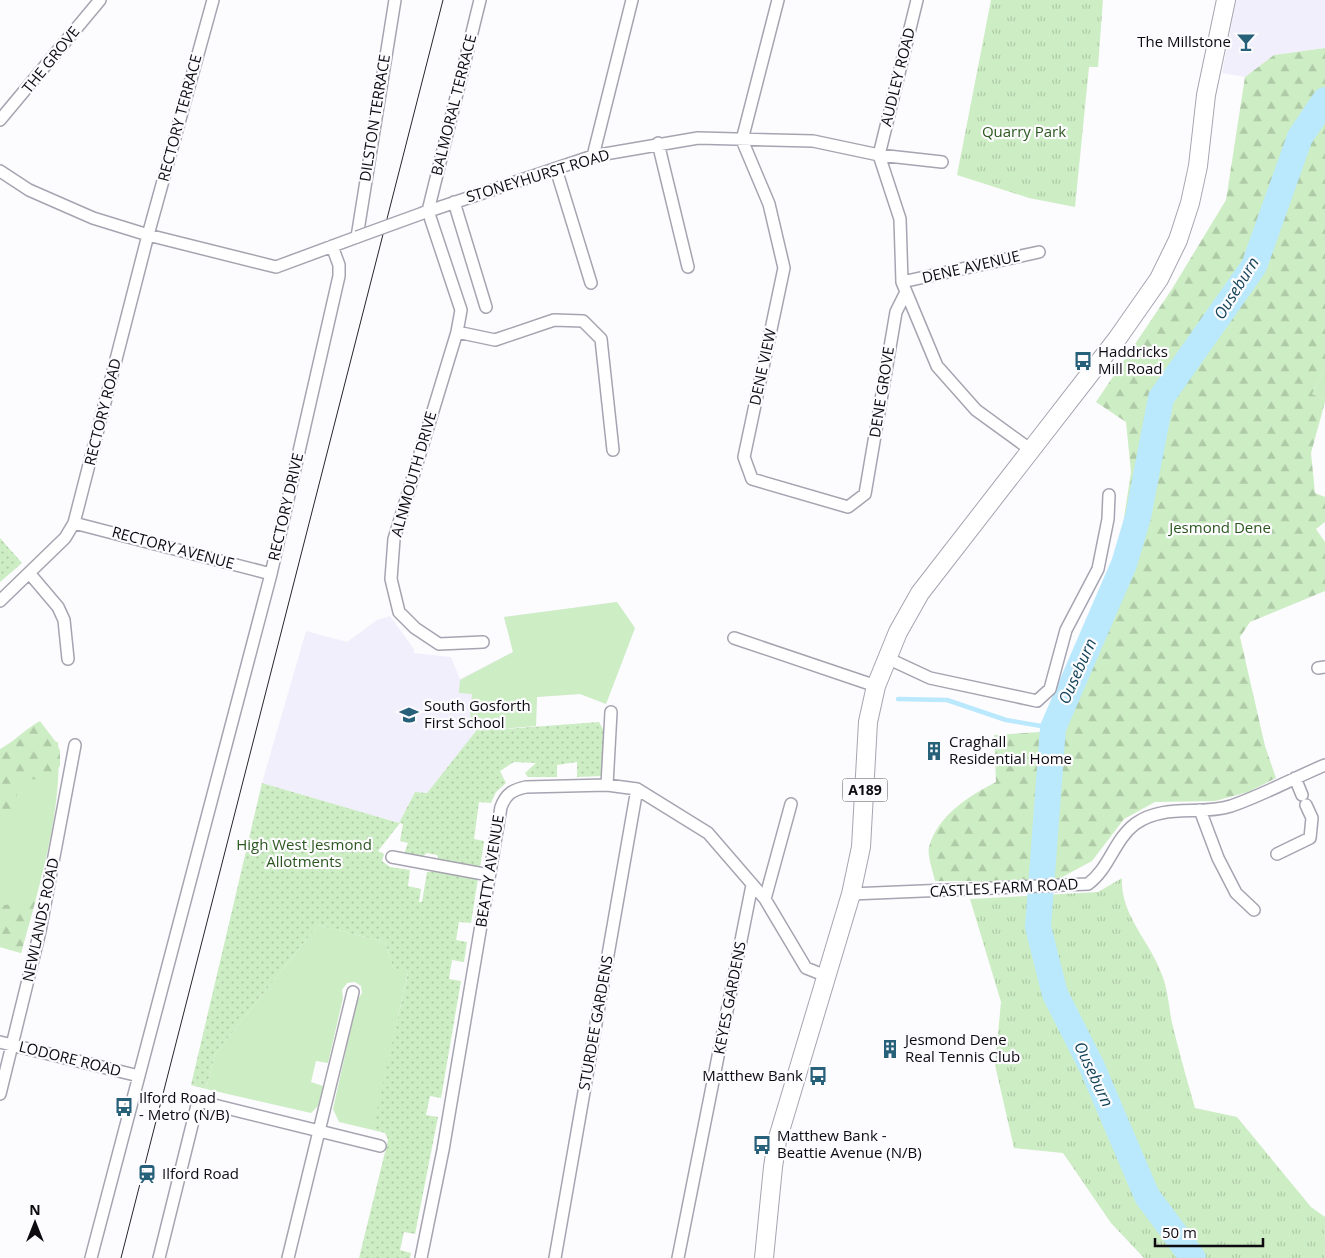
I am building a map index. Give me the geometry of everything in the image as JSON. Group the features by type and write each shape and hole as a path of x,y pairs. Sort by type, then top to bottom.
{"main road":[{"name":"A189","path":"764,1258 773,1167 778,1141 851,894 861,847 868,722 876,686 887,658 920,593 1117,339 1160,279 1178,240 1190,203 1198,166 1206,95 1226,0"}],"street":[{"name":"THE GROVE","path":"0,120 100,0"},
{"name":"RECTORY TERRACE","path":"148,235 213,0"},
{"name":"DILSTON TERRACE","path":"357,237 395,0"},
{"name":"BALMORAL TERRACE","path":"425,212 480,0"},
{"path":"593,156 632,0"},
{"path":"742,140 778,0"},
{"name":"AUDLEY ROAD","path":"879,155 917,0"},
{"name":"STONEYHURST ROAD","path":"0,172 29,190 93,218 148,235 276,267 425,212 593,156 658,143 698,138 813,142 879,155 942,162"},
{"name":"DENE VIEW","path":"742,140 769,204 784,268 744,457 752,480 848,507 865,494"},
{"path":"658,143 688,267"},
{"path":"879,155 900,219 904,287 936,366 976,410 1030,450"},
{"path":"556,169 591,283"},
{"path":"454,202 486,307"},
{"name":"ALNMOUTH DRIVE","path":"425,212 461,310 457,332 394,539 391,579 399,612 415,628 438,644 483,642"},
{"name":"RECTORY ROAD","path":"0,601 65,538 74,523 148,235"},
{"name":"RECTORY DRIVE","path":"139,1076 271,574 339,276 339,265 332,246"},
{"name":"DENE AVENUE","path":"904,287 1039,252"},
{"name":"DENE GROVE","path":"865,494 896,312 904,287"},
{"path":"457,332 495,340 554,320 583,320 601,339 614,450"},
{"path":"887,658 930,678 1037,701 1050,689 1066,630 1098,569 1108,519 1109,495"},
{"name":"RECTORY AVENUE","path":"74,523 271,574"},
{"path":"30,574 58,607 64,620 68,659"},
{"path":"734,638 876,686"},
{"path":"607,785 611,712"},
{"name":"NEWLANDS ROAD","path":"0,1094 40,932 75,745"},
{"name":"CASTLES FARM ROAD","path":"851,894 1088,884 1097,877 1122,836 1136,824 1160,813 1179,809 1200,810 1229,807 1325,765"},
{"path":"1277,854 1310,838 1312,818 1295,778"},
{"name":"BEATTY AVENUE","path":"421,1258 444,1140 501,807 505,797 514,789 607,785 637,788 708,833 765,899 806,968 826,976"},
{"name":"STURDEE GARDENS","path":"555,1258 637,788"},
{"path":"765,899 791,804"},
{"path":"1200,810 1218,858 1236,893 1254,910"},
{"path":"392,857 490,875"},
{"name":"KEYES GARDENS","path":"678,1258 752,886"},
{"path":"288,1258 353,992"},
{"name":"LODORE ROAD","path":"0,1042 139,1076"},
{"path":"91,1258 139,1076"},
{"path":"159,1258 198,1101 380,1146"}],"shaded area":[{"path":"1236,0 1325,0 1325,48 1274,55 1245,77 1222,73"},
{"name":"South Gosforth First School","path":"617,602 635,628 606,704 580,694 537,697 536,726 476,731 427,793 415,792 399,823 262,783 306,631 347,642 377,620 390,616 414,649 414,653 451,657 460,679 513,652 504,617"}],"green space":[{"name":"Quarry Park","path":"991,0 1103,0 1098,67 1089,67 1075,207 1029,198 957,175"},
{"name":"Jesmond Dene","path":"1325,48 1325,369 1312,394 1325,400 1325,402 1311,453 1315,493 1325,497 1325,522 1316,529 1325,542 1325,591 1250,622 1240,637 1265,746 1276,778 1248,792 1215,801 1155,802 1124,819 1092,861 1055,881 935,881 929,859 929,847 939,825 965,800 996,782 994,735 1040,732 1087,632 1118,557 1131,472 1126,422 1096,402 1172,289 1226,200 1245,77 1274,55"},
{"path":"1325,369 1325,400 1312,394"},
{"path":"0,538 22,563 0,582"},
{"path":"617,602 635,628 606,704 580,694 537,697 536,726 476,731 470,714 472,694 459,693 460,680 513,652 504,617"},
{"path":"40,721 60,750 60,766 47,780 29,779 17,791 16,806 2,816 0,749"},
{"name":"High West Jesmond Allotments","path":"599,722 605,733 602,776 577,777 577,762 557,765 557,777 528,777 525,773 536,763 514,762 500,771 506,783 496,792 491,803 479,802 474,839 484,841 480,868 439,860 437,855 427,853 421,857 404,854 408,843 400,841 403,824 400,823 378,851 384,854 382,861 390,867 410,870 408,886 421,889 419,902 422,902 427,872 438,871 478,878 471,923 459,922 456,940 467,942 464,962 452,960 449,979 461,981 441,1098 430,1096 426,1115 438,1117 415,1234 404,1232 400,1250 411,1253 410,1258 359,1258 388,1140 385,1133 373,1130 408,973 393,968 385,942 318,925 215,1054 206,1089 191,1085 262,783 399,823 415,792 427,793 476,731"},
{"path":"42,724 58,742 57,795 48,849 21,953 0,947 0,750"},
{"path":"1122,878 1126,904 1157,963 1164,981 1172,1023 1195,1108 1237,1117 1311,1207 1325,1217 1325,1258 1144,1258 1111,1223 1063,1153 1014,1148 995,1065 1001,1002 970,899 1098,892"},
{"path":"36,899 21,953 0,947 0,906"},
{"path":"318,925 385,942 393,968 408,972 373,1130 339,1122 333,1109 357,1001 362,993 361,986 355,982 347,983 342,990 343,998 328,1063 316,1061 311,1082 323,1086 318,1106 311,1113 206,1089 215,1054"}],"waterway":[{"name":"Ouseburn","path":"1193,1258 1147,1196 1092,1067 1055,994 1038,927 1053,728 1124,564 1138,517 1161,398 1254,266 1300,137 1325,100"},
{"path":"898,699 947,700 1006,720 1053,728"}],"tram line":[{"path":"121,1258 443,0"}],"place":[{"name":"The Millstone","path":"1246,42"},
{"name":"Haddricks Mill Road","path":"1083,361"},
{"name":"South Gosforth First School","path":"409,715"},
{"name":"Craghall Residential Home","path":"934,751"},
{"name":"Jesmond Dene Real Tennis Club","path":"890,1049"},
{"name":"Matthew Bank","path":"818,1076"},
{"name":"Ilford Road - Metro (N/B)","path":"124,1107"},
{"name":"Matthew Bank - Beattie Avenue (N/B)","path":"762,1145"},
{"name":"Ilford Road","path":"147,1174"}]}
